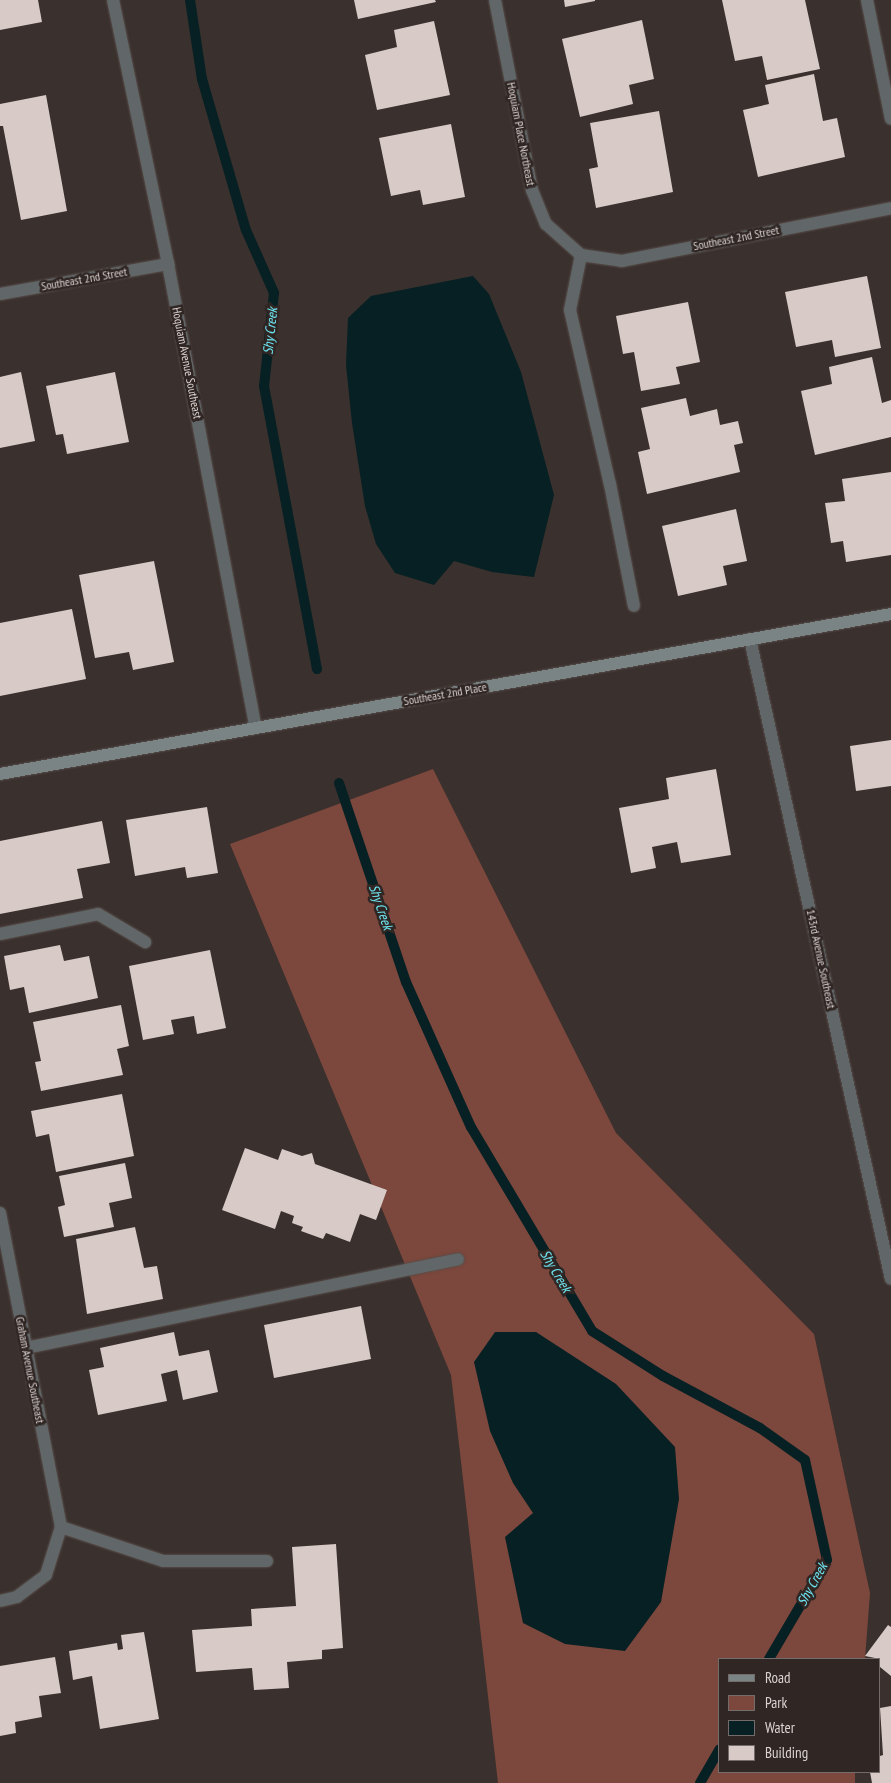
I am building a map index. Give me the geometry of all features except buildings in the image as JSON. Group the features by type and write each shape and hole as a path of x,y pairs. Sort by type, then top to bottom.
{"street":[{"name":"Hoquiam Avenue Southeast","path":"113,0 168,264 256,728"},
{"name":"Hoquiam Place Northeast","path":"495,0 532,190 546,224 581,255"},
{"path":"867,0 891,119"},
{"name":"Southeast 2nd Street","path":"581,255 622,261 891,208"},
{"path":"581,255 570,310 610,484 634,606"},
{"name":"Southeast 2nd Street","path":"0,294 168,264"},
{"name":"Southeast 2nd Place","path":"0,774 891,614"},
{"name":"143rd Avenue Southeast","path":"750,639 891,1278"},
{"path":"0,934 98,914 145,942"},
{"name":"Graham Avenue Southeast","path":"0,1213 61,1527"},
{"path":"26,1348 458,1259"},
{"path":"0,1601 17,1597 46,1575 61,1527 162,1561 267,1561"}],"green space":[{"path":"433,769 616,1133 814,1334 870,1593 865,1658 718,1658 718,1773 855,1773 855,1783 498,1783 451,1375 230,844"}],"water":[{"path":"473,276 489,294 521,372 554,495 534,577 492,572 454,561 434,585 395,573 376,544 365,506 352,423 346,365 348,318 371,296"},
{"path":"495,1332 536,1332 616,1384 675,1447 679,1499 661,1602 625,1651 565,1644 523,1623 505,1537 533,1513 513,1483 490,1431 474,1362"}],"waterway":[{"name":"Shy Creek","path":"190,0 202,79 246,230 274,293 264,386 317,669"},
{"name":"Shy Creek","path":"339,783 406,982 471,1127 592,1331 663,1376 760,1428 805,1460 827,1560 770,1658"},
{"name":"Shy Creek","path":"700,1783 718,1752"}]}
